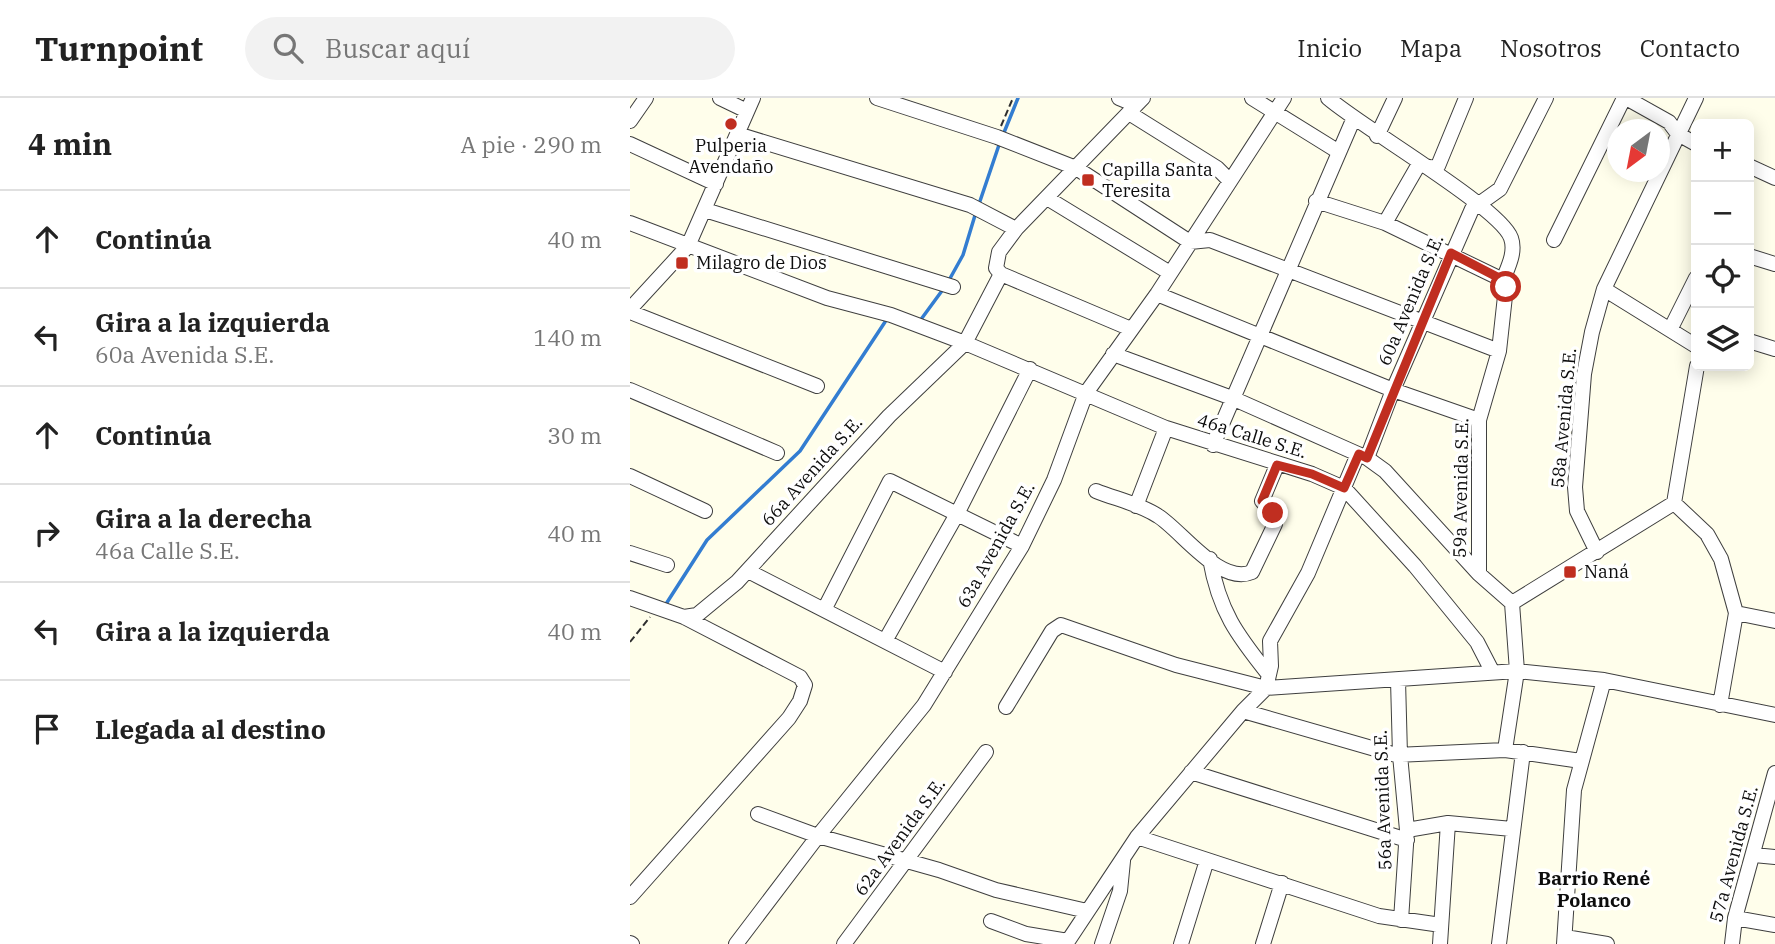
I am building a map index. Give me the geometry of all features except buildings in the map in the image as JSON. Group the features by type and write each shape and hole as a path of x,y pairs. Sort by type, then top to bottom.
{"street":[{"path":"630,121 646,98"},
{"path":"720,98 750,105 688,246 630,311 817,386"},
{"path":"877,98 997,137 1076,168 1190,242 1210,240 1499,351"},
{"path":"1119,98 1136,105 1230,181"},
{"path":"1252,98 1339,152"},
{"path":"1283,98 1157,294 1114,354 1232,398 1363,456 1385,471 1479,574 1512,603 1517,671 1505,750"},
{"path":"1328,98 1353,120 1478,202"},
{"path":"1377,135 1395,98"},
{"path":"1419,163 1432,169 1438,166 1466,98"},
{"name":"60a Avenida S.E.","path":"1268,682 1270,641 1308,573 1344,488 1363,456 1424,324 1451,253 1478,202 1500,190 1546,98"},
{"path":"1554,240 1625,98 1670,122 1678,134 1691,141"},
{"name":"58a Avenida S.E.","path":"1597,552 1577,510 1575,487 1584,374 1604,289 1696,98"},
{"path":"1131,329 999,271 999,252 1016,229 1136,105"},
{"path":"1213,445 1353,120"},
{"path":"737,134 970,205 1016,229"},
{"path":"630,144 716,184"},
{"path":"1385,223 1419,163"},
{"path":"1754,170 1775,178"},
{"path":"1047,198 1170,273"},
{"path":"1316,201 1385,223 1503,280"},
{"name":"59a Avenida S.E.","path":"1478,202 1511,237 1512,255 1503,280 1506,287 1499,351 1479,421 1479,574"},
{"path":"705,210 953,287"},
{"name":"46a Calle S.E.","path":"630,223 827,298 891,315 965,343 1166,428 1312,474 1344,488 1422,575 1477,642 1492,671"},
{"path":"1754,258 1775,264"},
{"name":"66a Avenida S.E.","path":"684,617 697,615 748,571 890,416 965,343 999,271"},
{"path":"1671,328 1691,288"},
{"path":"1604,289 1691,342"},
{"path":"1157,294 1392,390 1479,421"},
{"path":"1754,343 1775,349"},
{"name":"63a Avenida S.E.","path":"736,944 818,836 924,705 1022,546 1054,480 1086,393 1114,354"},
{"path":"885,641 957,514 1030,369"},
{"path":"1512,603 1674,503 1696,371"},
{"path":"630,390 777,453"},
{"path":"1136,506 1166,428"},
{"path":"1096,491 1158,516 1189,546 1240,575 1252,572 1275,524 1273,513 1262,501 1277,465"},
{"path":"630,476 705,511"},
{"path":"824,610 890,481 1022,546"},
{"path":"1674,503 1707,534 1721,559 1736,613 1720,705"},
{"path":"630,552 667,565"},
{"path":"1210,559 1215,593 1268,682"},
{"path":"748,571 945,672"},
{"path":"630,598 684,617 800,677 804,691 789,718 630,897"},
{"path":"1736,613 1775,621"},
{"path":"1006,707 1052,631 1061,625 1176,665 1268,682 1398,680 1517,671 1604,680 1775,715"},
{"name":"56a Avenida S.E.","path":"1398,680 1400,755 1407,835 1401,920"},
{"path":"1604,680 1581,761 1572,811 1572,857 1564,940 1607,944"},
{"path":"991,921 1026,934 1067,942 1137,837 1268,682"},
{"path":"1243,711 1400,755 1505,750 1581,761"},
{"name":"62a Avenida S.E.","path":"844,944 986,752"},
{"path":"1499,944 1523,752"},
{"path":"1191,772 1407,835 1448,823 1512,828"},
{"name":"57a Avenida S.E.","path":"1732,944 1735,918 1775,773"},
{"path":"758,814 818,836 996,890 1087,911"},
{"path":"1440,944 1448,823"},
{"path":"1137,837 1380,916 1441,925"},
{"path":"1754,855 1775,857"},
{"path":"1102,944 1120,891 1123,858"},
{"path":"1181,944 1207,860"},
{"path":"1263,944 1282,883"},
{"path":"1735,918 1775,925"}],"path":[{"path":"997,137 1013,98"},
{"path":"630,642 658,608"}],"waterway":[{"path":"1003,135 1018,98"},
{"path":"979,204 1000,142"},
{"path":"948,282 963,255 976,212"},
{"path":"922,318 944,288"},
{"path":"666,604 707,540 800,451 885,322"}],"place":[{"name":"Pulperia Avendaño","path":"731,124"},
{"name":"Capilla Santa Teresita","path":"1088,180"},
{"name":"Milagro de Dios","path":"682,263"},
{"name":"Naná","path":"1570,572"}],"district":[{"name":"Barrio René Polanco","path":"1594,889"}],"route":[{"path":"1273,513 1262,501 1277,465 1312,474 1344,488 1359,454 1367,458 1392,390 1424,324 1451,253 1503,280 1506,287"}]}
